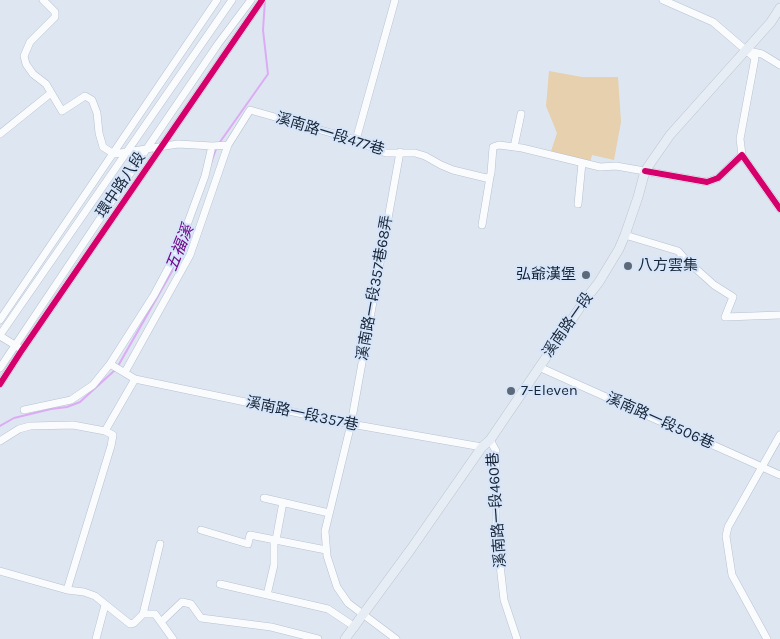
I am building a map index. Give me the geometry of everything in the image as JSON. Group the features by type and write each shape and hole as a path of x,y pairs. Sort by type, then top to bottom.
{"main road":[{"name":"溪南路一段","path":"345,639 482,447 490,440 599,282 625,234 645,171 670,135 772,22 780,8"}],"street":[{"path":"42,0 55,12 55,17 30,42 24,56 26,64 33,74 46,84 62,111 85,96 92,100 97,113 99,133 103,147 114,154 178,144 228,145 190,255 124,371"},
{"name":"環中路八段","path":"0,320 217,0"},
{"name":"環中路八段","path":"0,336 232,0"},
{"name":"環中路八段","path":"0,368 147,148 218,44 251,0"},
{"name":"環中路八段","path":"0,384 22,349 262,0"},
{"path":"356,140 395,0"},
{"path":"666,0 713,22 755,58 740,139 742,155 780,209"},
{"path":"746,50 762,54 780,65"},
{"path":"0,134 51,93"},
{"name":"溪南路一段477巷","path":"228,145 250,110 356,140 386,153 400,152 425,156 454,170 486,178 490,177"},
{"path":"514,147 521,114"},
{"path":"24,410 72,400 93,385 110,365 154,295 177,252 205,176 212,146"},
{"path":"482,225 493,146 514,147 600,167 616,166 707,182 718,178 742,155"},
{"name":"溪南路一段357巷68弄","path":"396,639 348,603 337,587 327,556 325,532 351,424 400,152"},
{"path":"578,204 582,163"},
{"path":"625,234 678,251 714,285 733,297 725,317 780,315"},
{"path":"0,336 22,349"},
{"name":"溪南路一段357巷","path":"110,365 124,371 135,379 351,424 482,447"},
{"name":"溪南路一段506巷","path":"539,367 780,475"},
{"path":"105,432 135,379"},
{"path":"0,441 19,429 30,426 74,425 113,435 67,590"},
{"path":"767,639 732,575 726,536 728,527 780,435"},
{"name":"溪南路一段460巷","path":"490,440 496,450 496,530 504,600 517,639"},
{"path":"264,498 329,512"},
{"path":"267,595 274,565 275,539 282,502"},
{"path":"201,530 248,544 250,535 326,550"},
{"path":"0,571 95,596 130,624 134,624 143,614 160,544"},
{"path":"220,584 328,609 355,627"},
{"path":"161,622 182,602 191,604 201,618 271,627 318,639"},
{"path":"96,639 105,604"},
{"path":"143,614 156,614 173,639"}],"shaded area":[{"path":"549,71 582,77 618,77 621,122 614,160 592,155 590,162 551,151 557,133 546,106"}],"waterway":[{"name":"五福溪","path":"220,142 268,74 263,30 265,0"},
{"name":"五福溪","path":"211,163 216,149"},
{"name":"五福溪","path":"118,366 179,259 187,234"},
{"name":"五福溪","path":"0,426 14,418 67,407 80,402 115,370"}],"cycle path":[{"path":"0,384 262,0"},
{"path":"645,171 707,182 718,178 742,155 780,209"}],"place":[{"name":"八方雲集","path":"628,266"},
{"name":"弘爺漢堡","path":"586,275"},
{"name":"7-Eleven","path":"511,391"}]}
